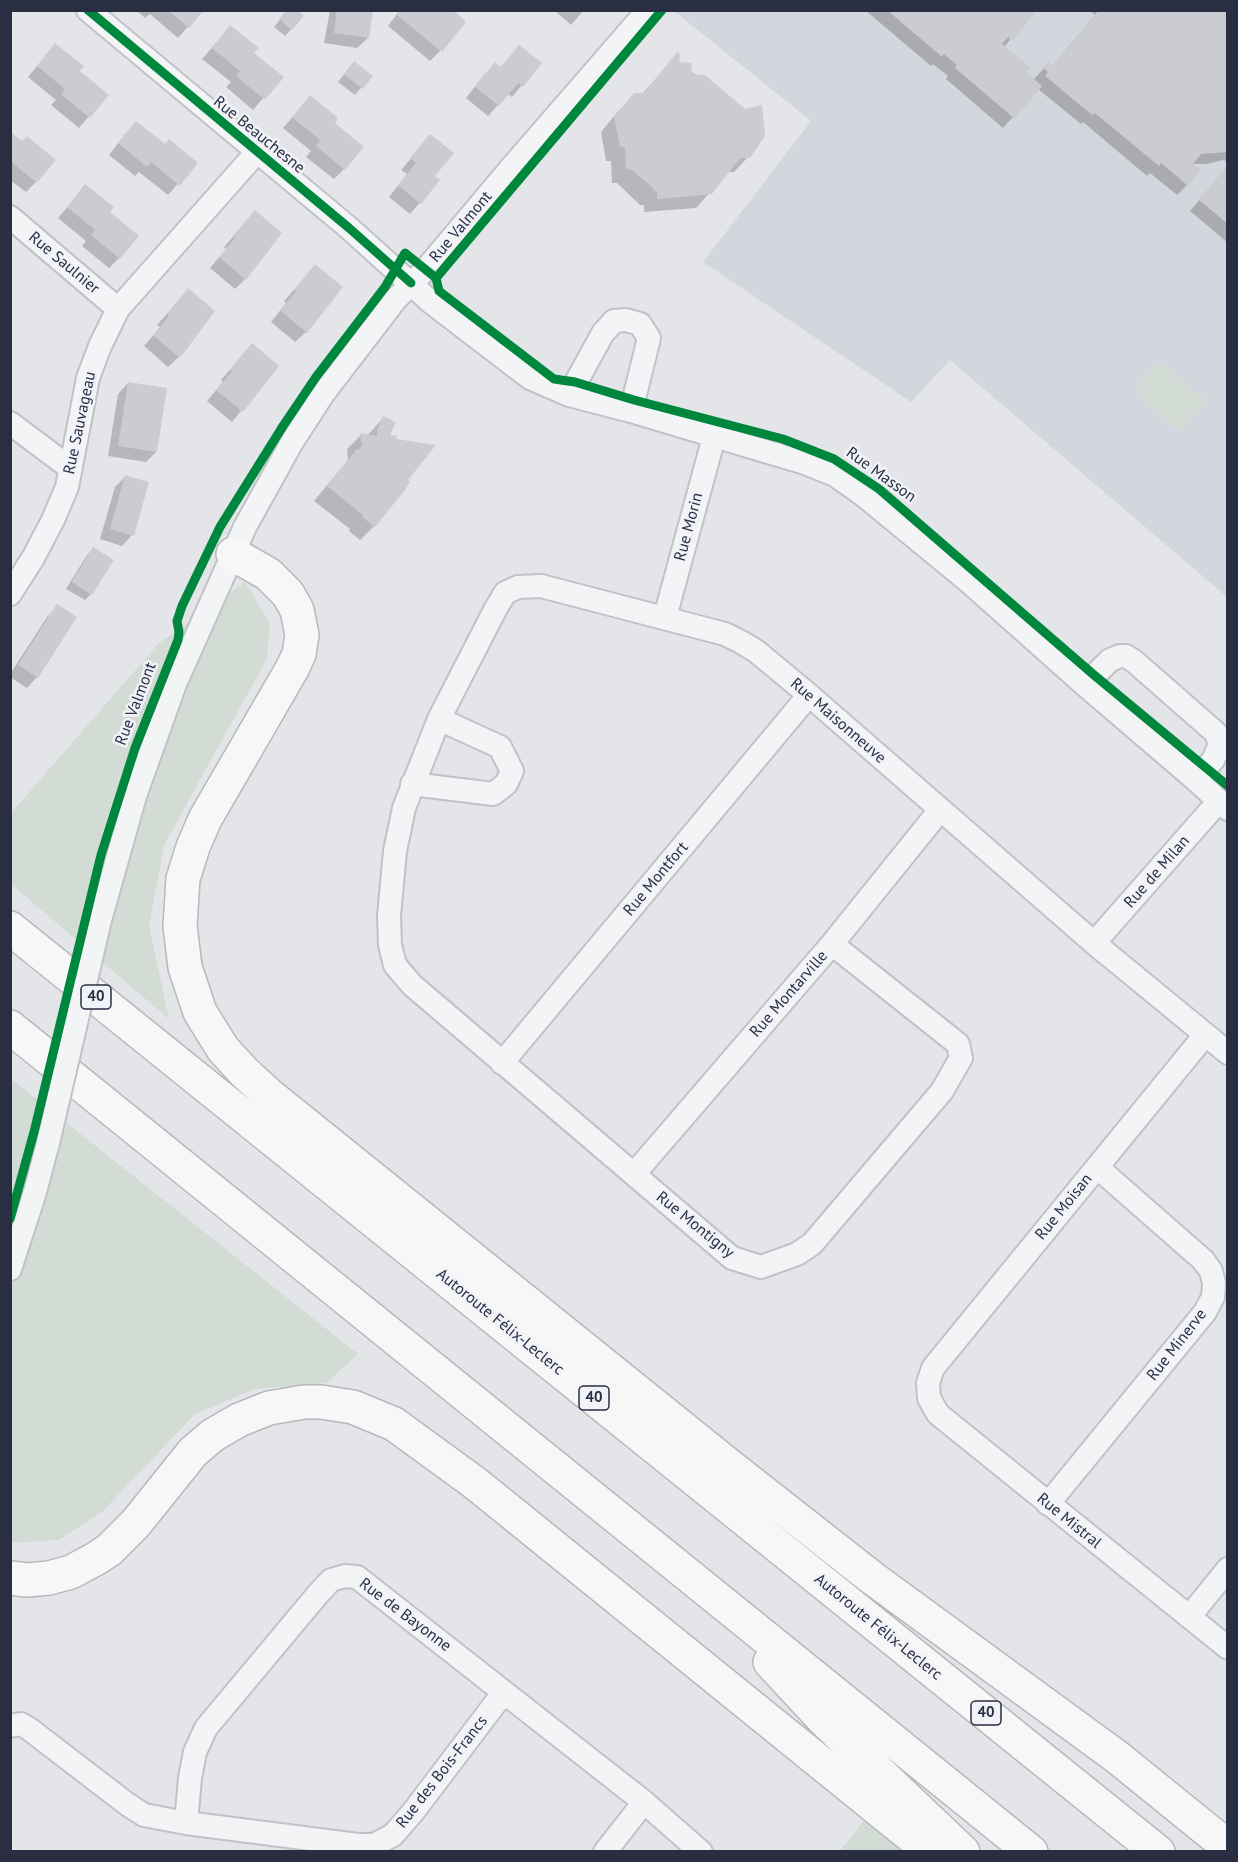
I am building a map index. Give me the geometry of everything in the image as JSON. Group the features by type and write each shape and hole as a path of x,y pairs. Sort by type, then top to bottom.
{"highway":[{"path":"233,554 260,569 283,587 297,610 302,635 299,654 292,669 205,819 183,879 180,926 185,967 200,1012 223,1049 268,1094 768,1497 871,1577 1117,1758 1227,1847"},
{"name":"Autoroute Félix-Leclerc","path":"10,928 1158,1851"},
{"path":"10,1028 1031,1851"},
{"path":"10,1578 38,1579 60,1575 83,1566 109,1550 136,1523 194,1452 213,1436 239,1420 269,1408 304,1402 353,1407 394,1424 475,1483 931,1851"},
{"path":"686,1574 823,1719 963,1851"},
{"path":"813,1575 1039,1725 1212,1851"}],"street":[{"name":"Rue Beauchesne","path":"88,10 350,228 411,283"},
{"name":"Rue Valmont","path":"10,1269 48,1143 100,920 126,825 158,725 184,662 264,490 306,418 378,321 426,269 648,10"},
{"name":"Rue Sauvageau","path":"10,594 33,558 67,487 88,378 118,309 257,152"},
{"name":"Rue Saulnier","path":"10,217 118,309"},
{"name":"Rue Masson","path":"411,283 432,303 530,378 568,395 631,411 804,463 835,476 862,494 968,581 1223,805"},
{"path":"568,395 603,333 614,321 626,320 640,324 649,338 631,411"},
{"path":"10,423 70,468"},
{"name":"Rue Morin","path":"664,617 714,436"},
{"name":"Rue Maisonneuve","path":"412,985 395,965 390,945 389,916 395,851 404,808 439,719 505,593 518,587 541,586 724,634 756,651 1094,943 1227,1053"},
{"path":"1084,685 1110,660 1126,656 1135,662 1216,733 1220,745 1213,760 1196,780"},
{"name":"Rue Montfort","path":"502,1063 809,695"},
{"path":"412,784 493,794 506,784 512,771 500,747 439,719"},
{"name":"Rue de Milan","path":"1094,943 1223,805"},
{"name":"Rue Montarville","path":"634,1174 832,944 940,810"},
{"name":"Rue Montigny","path":"412,985 732,1258 762,1267 797,1254 812,1244 942,1091 962,1058 958,1044 832,944"},
{"name":"Rue Moisan","path":"928,1383 933,1368 1205,1035"},
{"name":"Rue Minerve","path":"1048,1504 1205,1312 1213,1297 1214,1283 1211,1272 1203,1260 1097,1167"},
{"name":"Rue Mistral","path":"928,1383 929,1398 938,1414 1227,1648"},
{"path":"1189,1617 1227,1569"},
{"name":"Rue de Bayonne","path":"186,1822 193,1761 206,1728 331,1580 345,1576 357,1577 644,1802 701,1851"},
{"name":"Rue des Bois-Francs","path":"10,1725 21,1724 28,1728 144,1815 357,1845 374,1845 393,1835 413,1812 504,1692"},
{"path":"605,1851 644,1802"}],"shaded area":[{"path":"674,11 1227,11 1227,597 950,360 911,402 703,262 811,121"},
{"path":"1159,362 1206,401 1180,431 1134,392"},
{"path":"245,582 270,624 267,659 164,845 149,926 169,1019 11,884 11,813 159,643"},
{"path":"10,1078 358,1354 326,1383 255,1389 195,1414 103,1511 59,1540 11,1543"},
{"path":"865,1819 906,1852 839,1852"}],"building":[{"path":"168,10 204,10 189,28"},
{"path":"287,10 297,10 304,16 292,30 279,19"},
{"path":"337,10 373,10 369,38 334,33"},
{"path":"401,10 453,10 466,22 442,52 397,15"},
{"path":"887,10 1037,10 1012,41 1008,37 1002,44 1030,67 1026,72 1042,86 1015,119 955,68 957,65 944,54 942,57"},
{"path":"1099,10 1228,10 1228,152 1201,154 1193,164 1201,170 1188,186 1161,163 1159,166 1095,113 1092,115 1045,76 1048,72 1043,68 1048,62 1053,66"},
{"path":"230,25 259,48 254,53 284,77 265,100 236,76 240,71 212,48"},
{"path":"55,43 84,66 80,71 109,95 90,118 61,94 65,89 37,66"},
{"path":"519,45 542,63 523,87 518,83 499,106 475,87 495,62 501,67"},
{"path":"678,51 679,62 691,63 692,72 705,75 745,109 762,105 765,136 750,158 740,158 712,194 657,199 657,191 653,191 654,189 632,170 626,169 625,147 620,147 614,117 634,93 644,93"},
{"path":"354,61 373,76 363,89 344,74"},
{"path":"310,95 338,118 335,123 364,147 345,170 316,146 320,140 292,117"},
{"path":"136,121 165,144 169,139 198,163 180,186 151,162 147,167 118,143"},
{"path":"10,132 22,141 27,136 56,160 37,183 10,161"},
{"path":"430,134 454,153 435,176 440,180 421,204 398,185 416,163 410,158"},
{"path":"1228,166 1228,224 1199,200"},
{"path":"85,184 114,207 110,212 139,236 120,259 91,235 95,230 67,207"},
{"path":"255,210 282,233 246,280 219,257"},
{"path":"315,264 343,287 307,333 280,310 296,292 294,290"},
{"path":"188,288 215,311 180,358 153,335"},
{"path":"252,343 279,366 243,412 216,390"},
{"path":"128,382 167,388 157,452 118,446"},
{"path":"383,416 396,422 390,435 397,436 396,439 436,445 408,480 410,482 405,490 375,527 327,486 363,444 360,433 377,436"},
{"path":"125,475 149,482 134,536 110,529"},
{"path":"93,547 114,560 92,595 72,582"},
{"path":"57,604 77,617 38,678 18,665"}],"cycle path":[{"path":"88,10 349,228 411,283"},
{"path":"436,278 662,10"},
{"path":"10,1219 34,1132 101,855 135,748 178,640 177,621 182,606 220,527 283,426 316,377 385,287 405,253 436,278 439,291 554,379 575,382 783,439 834,459 879,489 1094,675 1228,786"}]}
